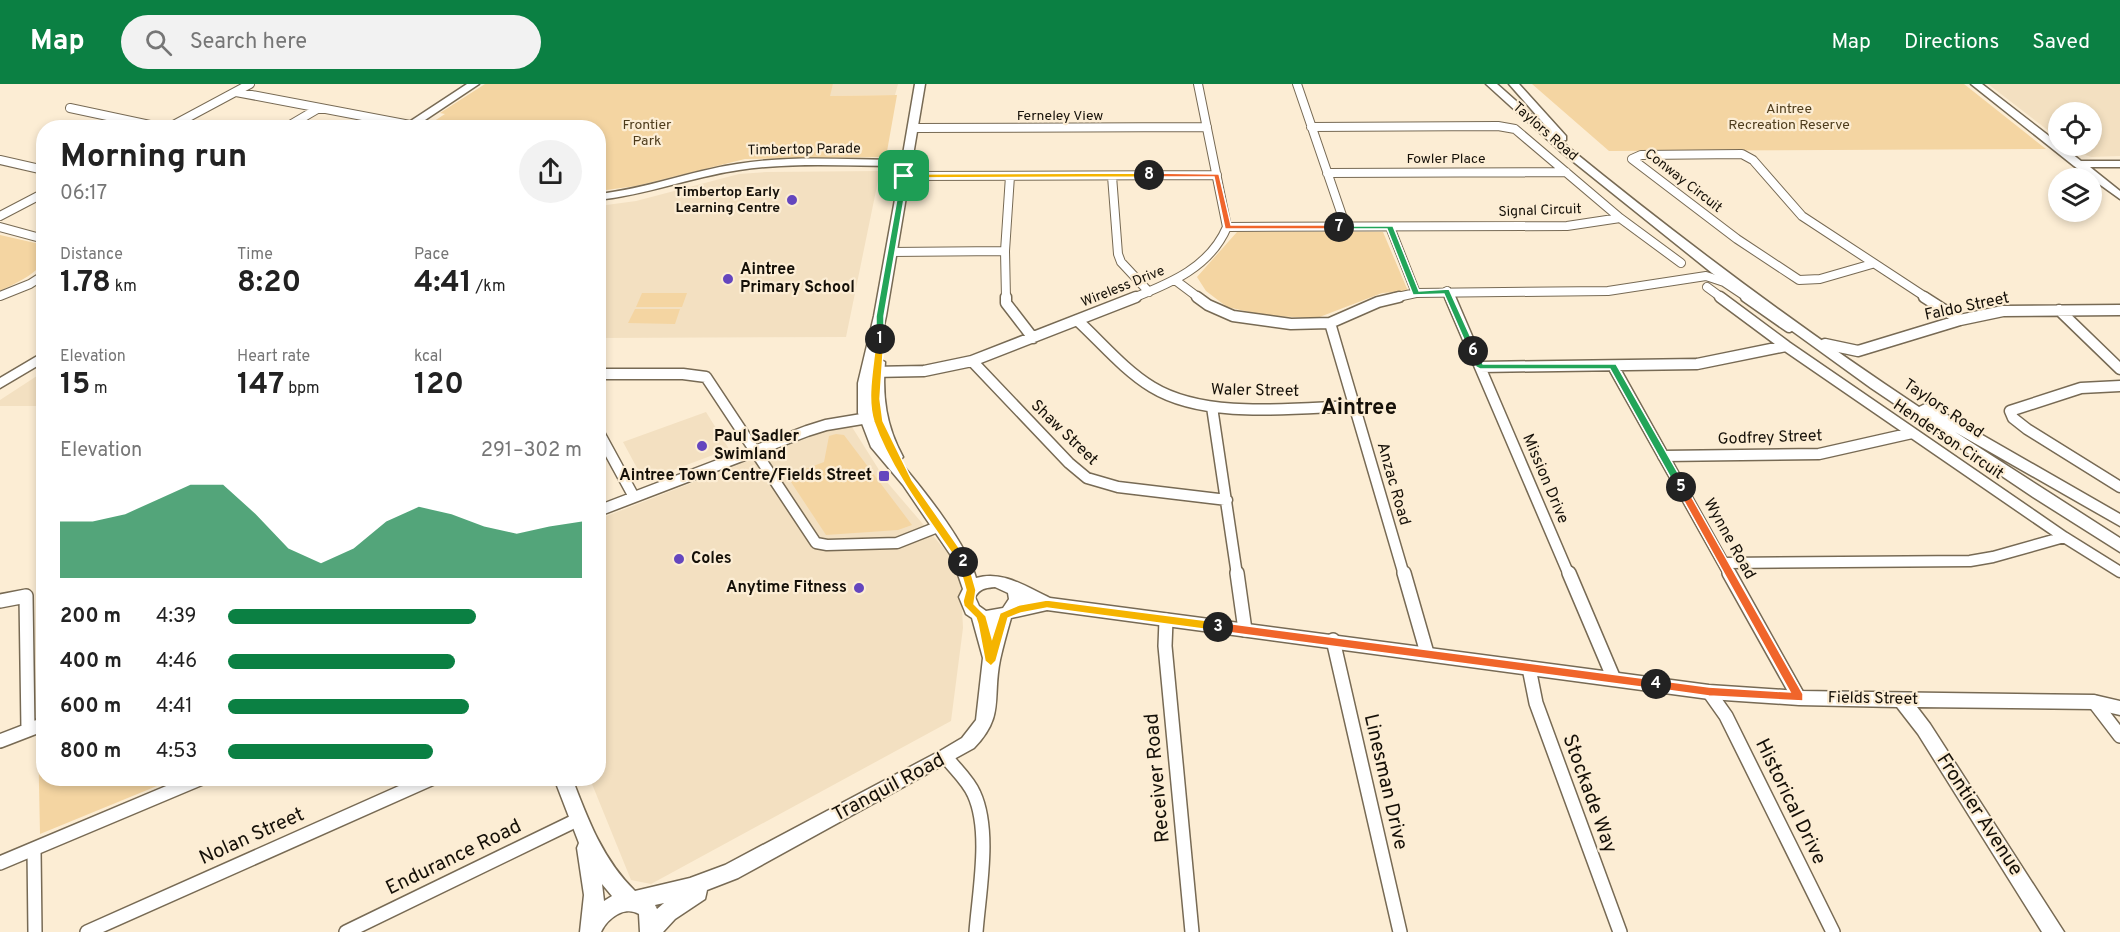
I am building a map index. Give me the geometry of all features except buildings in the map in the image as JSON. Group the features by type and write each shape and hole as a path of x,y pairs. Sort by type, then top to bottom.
{"street":[{"path":"182,120 250,84"},
{"path":"417,120 474,84"},
{"path":"920,84 880,316 872,372 876,399 872,418 876,444 908,481 964,563 971,590 969,606 980,616 990,618 1006,614 1017,597 1012,587 1001,581 990,580 971,590"},
{"path":"1198,84 1227,227"},
{"path":"1297,84 1346,227"},
{"name":"Taylors Road","path":"1491,84 1601,180 1751,294 1943,431 2120,546"},
{"name":"Taylors Road","path":"1514,84 1601,180"},
{"path":"1976,84 2120,196"},
{"path":"236,92 378,120"},
{"path":"70,108 128,120"},
{"path":"299,120 319,108"},
{"name":"Signal Circuit","path":"1311,127 1498,126 1515,129 1620,218"},
{"name":"Ferneley View","path":"914,128 1207,127"},
{"name":"Conway Circuit","path":"1872,264 1820,279 1799,280 1737,239 1632,159 1641,155 1742,154 1753,160 1802,216 1960,320"},
{"path":"0,160 36,168"},
{"name":"Timbertop Parade","path":"606,196 627,194 722,170 753,165 907,163"},
{"path":"2078,164 2120,164"},
{"name":"Fowler Place","path":"1327,173 1566,172"},
{"path":"904,176 1217,175"},
{"path":"1010,176 1005,251 1006,303 1033,338"},
{"path":"1112,176 1118,254 1121,262 1149,292"},
{"path":"0,216 36,197"},
{"path":"1620,218 1681,263"},
{"name":"Signal Circuit","path":"1227,227 1567,226 1620,218"},
{"path":"0,227 36,236"},
{"name":"Wireless Drive","path":"872,372 924,371 972,361 1149,292 1194,270 1220,243 1227,227"},
{"path":"1390,227 1416,293"},
{"path":"891,252 1005,251"},
{"path":"1689,277 1700,271 1708,262"},
{"path":"1174,280 1208,305 1233,316 1274,324 1330,323 1378,302 1416,293 1608,291 1689,277 1717,278 1760,309 1822,345"},
{"path":"0,296 36,280"},
{"path":"30,284 36,285"},
{"name":"Henderson Circuit","path":"1707,287 1786,346 1912,433 2064,537 2120,572"},
{"name":"Mission Drive","path":"1447,291 1614,679"},
{"path":"2059,310 2120,369"},
{"name":"Faldo Street","path":"1856,357 1960,320 2002,311 2120,310"},
{"name":"Waler Street","path":"1077,320 1153,387 1182,401 1212,407 1355,406"},
{"name":"Anzac Road","path":"1330,323 1427,653"},
{"name":"Taylors Road","path":"1822,345 1856,357 1939,416 2120,521"},
{"path":"1480,367 1697,364 1786,346"},
{"path":"0,384 36,361"},
{"name":"Shaw Street","path":"972,361 1069,463 1087,478 1118,487 1227,500"},
{"name":"Wynne Road","path":"1613,366 1799,698"},
{"path":"606,374 684,374 706,377 816,543 827,545 897,543 940,526"},
{"path":"2120,386 2081,388 2010,411 2018,423 2120,488"},
{"path":"1212,407 1245,630"},
{"path":"606,508 754,450 826,425 872,418"},
{"name":"Godfrey Street","path":"1663,456 1819,454 1912,433"},
{"path":"606,446 634,497"},
{"path":"1724,563 1970,561 1993,557 2064,537"},
{"path":"964,563 990,580"},
{"name":"Fields Street","path":"1012,587 1047,604 1333,640 1709,692 1799,698 2094,702 2120,708"},
{"path":"0,601 26,596 28,730"},
{"name":"Fields Street","path":"1006,614 1047,604"},
{"name":"Tranquil Road","path":"650,932 668,912 730,872 946,758 968,743 982,728 987,709 991,661 1006,614"},
{"name":"Tranquil Road","path":"980,616 991,661"},
{"name":"Receiver Road","path":"1166,620 1165,646 1192,932"},
{"name":"Linesman Drive","path":"1333,640 1400,932"},
{"name":"Stockade Way","path":"1528,668 1536,703 1620,932"},
{"name":"Historical Drive","path":"1709,692 1726,716 1833,932"},
{"name":"Fields Street","path":"2094,702 2120,695"},
{"name":"Frontier Avenue","path":"1902,699 1924,729 2054,932"},
{"path":"2094,702 2120,736"},
{"path":"0,741 36,727"},
{"path":"946,758 974,794 979,807 981,827 976,932"},
{"path":"0,863 183,786"},
{"name":"Nolan Street","path":"87,932 415,786"},
{"path":"566,786 581,826 609,879 632,901 643,905 649,912 652,921 650,932"},
{"path":"581,826 594,896 590,930"},
{"name":"Endurance Road","path":"346,932 581,826"},
{"path":"34,849 35,932"},
{"name":"Tranquil Road","path":"590,930 604,910 622,902 690,887 730,872"}],"shaded area":[{"path":"833,84 898,84 895,95 829,96"},
{"path":"1988,84 2120,84 2120,156 2091,157 2088,156 2102,156 2102,102 2048,102 2048,130"},
{"name":"Aintree Primary School","path":"880,171 846,337 606,338 606,205 636,201 739,174"},
{"path":"36,377 36,406 0,406 0,400"},
{"path":"706,412 729,449 644,481 623,442"},
{"path":"852,427 886,481 952,558 961,586 963,628 951,721 651,884 631,880 593,786 606,786 606,516 828,430"}],"green space":[{"name":"Frontier Park","path":"485,84 833,84 830,96 897,95 886,157 745,159 636,186 606,190 606,120 436,120 445,114 440,113"},
{"name":"Aintree Recreation Reserve","path":"1532,84 1964,84 2046,149 1609,151"},
{"path":"1237,232 1383,232 1408,291 1382,293 1317,318 1268,316 1227,307 1206,291 1197,277"},
{"path":"0,235 36,243 36,270 0,291"},
{"path":"642,293 687,293 682,307 636,307"},
{"path":"635,309 680,309 675,324 628,323"},
{"path":"844,435 912,525 898,530 826,535 787,476 824,462 829,436"},
{"path":"39,786 157,786 40,834"}],"place":[{"name":"Timbertop Early Learning Centre","path":"792,200"},
{"name":"Aintree Primary School","path":"728,279"},
{"name":"Paul Sadler Swimland","path":"702,446"},
{"name":"Aintree Town Centre/Fields Street","path":"884,476"},
{"name":"Coles","path":"679,559"},
{"name":"Anytime Fitness","path":"859,588"}],"district":[{"name":"Aintree","path":"1359,408"}],"route":[{"path":"1217,175 1227,227 1390,227 1416,293 1447,291 1480,367 1613,366 1799,698 1709,692 1333,640 1047,604 1019,609 1004,615 994,643 991,661 984,624 980,616 969,606 971,590 964,563 908,481 889,446 876,412 880,316 904,176 1217,175"}]}
